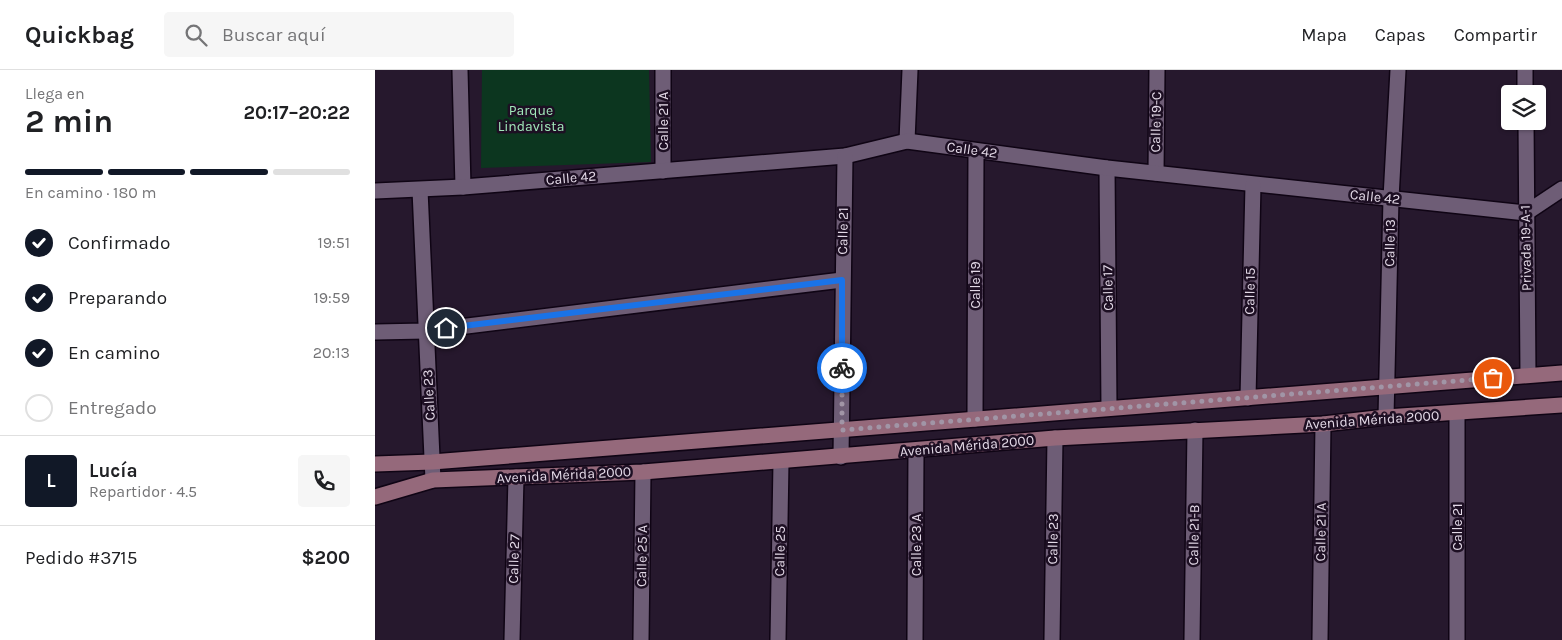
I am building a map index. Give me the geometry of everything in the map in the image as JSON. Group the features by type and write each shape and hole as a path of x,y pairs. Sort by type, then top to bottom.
{"main road":[{"name":"Avenida Mérida 2000","path":"375,464 432,462 1562,373"},
{"name":"Avenida Mérida 2000","path":"375,497 433,480 643,472 916,451 1055,438 1323,424 1386,417 1457,414 1562,405"}],"street":[{"path":"460,70 463,187"},
{"name":"Calle 21 A","path":"663,70 663,171"},
{"path":"907,142 910,70"},
{"name":"Calle 19-C","path":"1156,173 1157,70"},
{"name":"Calle 13","path":"1386,417 1391,198 1398,70"},
{"path":"1525,70 1525,85"},
{"name":"Privada 19-A-1","path":"1525,130 1528,376"},
{"name":"Calle 42","path":"375,190 420,190 463,187 845,156 907,142 1253,185 1391,198 1526,214"},
{"name":"Calle 19","path":"975,419 976,151"},
{"name":"Calle 21","path":"841,457 845,156"},
{"name":"Calle 17","path":"1107,168 1109,408"},
{"name":"Calle 15","path":"1248,398 1253,185"},
{"path":"1526,214 1562,189"},
{"name":"Calle 23","path":"420,190 433,480"},
{"path":"375,332 426,331 842,280"},
{"name":"Calle 21","path":"1457,414 1457,640"},
{"name":"Calle 21 A","path":"1320,640 1323,424"},
{"name":"Calle 21-B","path":"1192,640 1195,430"},
{"name":"Calle 23","path":"1052,640 1055,438"},
{"name":"Calle 23 A","path":"915,640 916,451"},
{"name":"Calle 25","path":"779,640 781,462"},
{"name":"Calle 25 A","path":"641,640 643,472"},
{"name":"Calle 27","path":"512,640 516,477"}],"green space":[{"name":"Parque Lindavista","path":"482,70 649,70 651,162 481,168"}],"way so far":[{"path":"842,368 842,430 1493,378"}],"route":[{"path":"446,328 842,280 842,368"}]}
